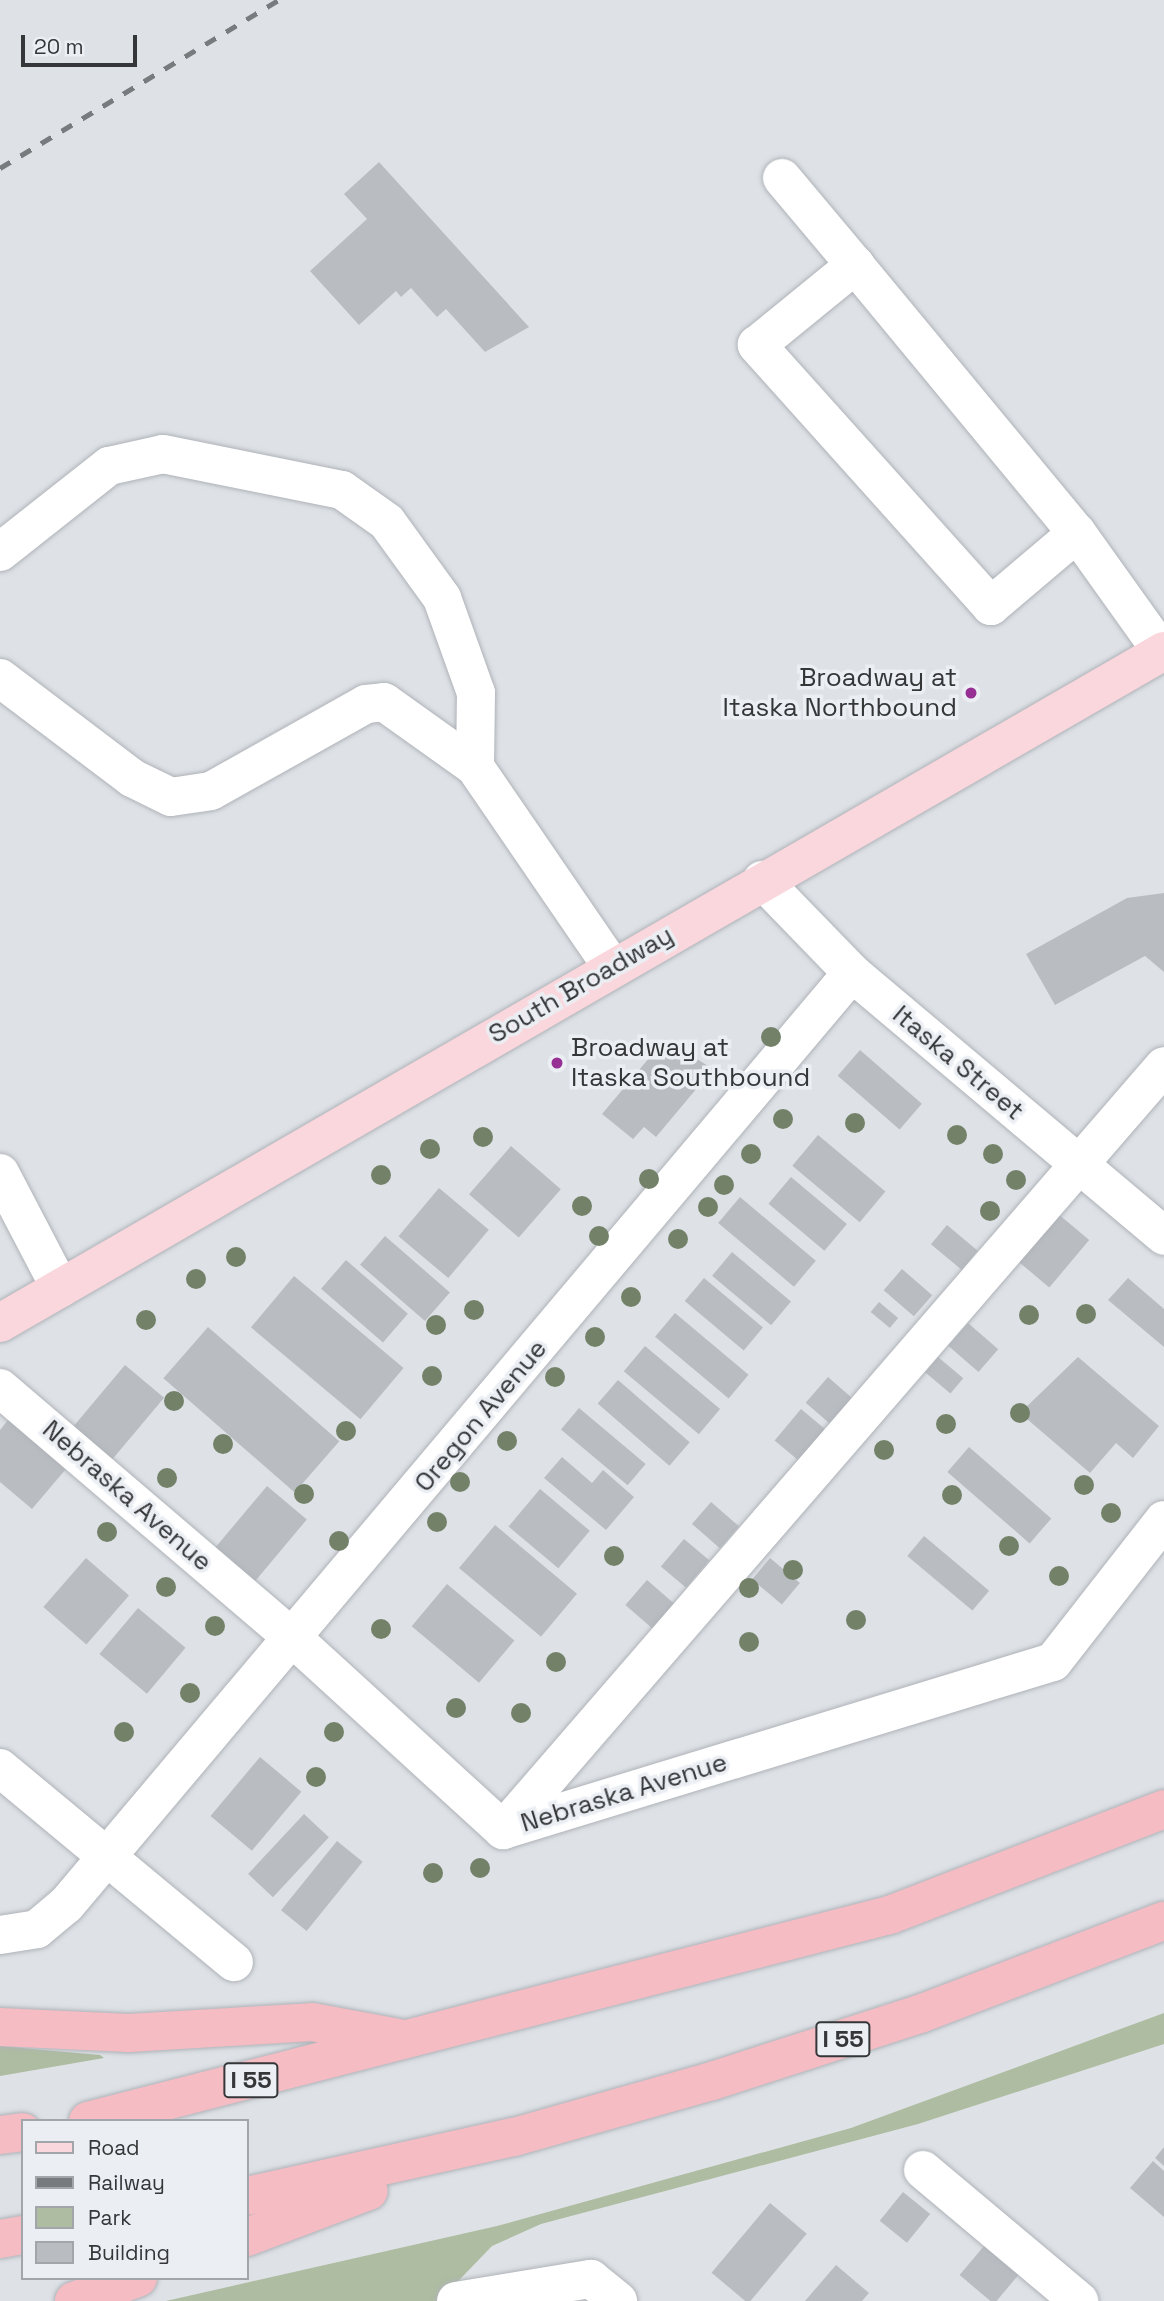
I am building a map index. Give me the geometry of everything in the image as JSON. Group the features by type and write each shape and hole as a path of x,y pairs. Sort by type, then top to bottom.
{"highway":[{"name":"I 55","path":"96,2119 415,2041 890,1915 1164,1809"},
{"name":"I 55","path":"248,2196 514,2137 920,2014 1164,1921"},
{"path":"0,2027 129,2033 312,2022 415,2041"},
{"path":"0,2136 21,2132"},
{"path":"248,2237 514,2137"},
{"path":"0,2239 21,2235"},
{"path":"74,2301 132,2280"}],"main road":[{"name":"South Broadway","path":"0,1323 762,880 1163,652"}],"street":[{"path":"782,178 1077,533 1163,652"},
{"path":"855,265 757,345 991,606 1077,533"},
{"path":"0,552 109,466 163,454 342,490 387,522 442,598 476,693 475,767"},
{"path":"0,678 132,778 171,797 211,791 366,704 384,702 475,767 612,967"},
{"name":"Itaska Street","path":"762,880 852,973 1164,1236"},
{"name":"Oregon Avenue","path":"0,1935 37,1929 66,1905 105,1854 295,1640 852,973"},
{"path":"503,1830 1164,1066"},
{"path":"0,1173 60,1288"},
{"name":"Nebraska Avenue","path":"0,1388 295,1640 503,1830 1053,1662 1164,1520"},
{"path":"0,1768 234,1962"},
{"path":"923,2170 1079,2301"},
{"path":"456,2301 605,2290"}],"green space":[{"path":"1164,2013 1164,2044 918,2124 541,2224 492,2246 439,2301 166,2301 497,2226 851,2128"},
{"path":"0,2046 100,2055 104,2058 0,2076"}],"building":[{"path":"379,162 529,327 485,352 446,309 437,317 411,288 401,297 396,291 359,325 310,271 367,219 344,194"},
{"path":"1164,893 1164,972 1145,956 1055,1005 1026,954 1127,898"},
{"path":"665,1039 713,1069 656,1137 644,1127 633,1139 602,1114"},
{"path":"860,1050 922,1104 900,1129 838,1076"},
{"path":"818,1135 885,1192 860,1222 792,1166"},
{"path":"511,1146 561,1189 519,1238 469,1194"},
{"path":"791,1177 847,1224 824,1251 769,1204"},
{"path":"439,1188 489,1230 448,1278 399,1236"},
{"path":"740,1197 816,1261 794,1287 718,1223"},
{"path":"1057,1213 1089,1240 1049,1287 1017,1260"},
{"path":"947,1225 978,1251 962,1270 931,1244"},
{"path":"385,1236 450,1292 425,1321 360,1265"},
{"path":"732,1252 791,1301 771,1325 712,1276"},
{"path":"346,1260 408,1314 383,1342 321,1289"},
{"path":"902,1269 932,1295 914,1316 884,1290"},
{"path":"294,1276 404,1368 360,1419 251,1327"},
{"path":"704,1278 763,1327 744,1350 685,1301"},
{"path":"1128,1278 1164,1309 1164,1347 1108,1300"},
{"path":"879,1302 898,1318 890,1328 871,1312"},
{"path":"675,1313 749,1375 729,1398 655,1337"},
{"path":"968,1323 998,1349 979,1372 948,1346"},
{"path":"208,1327 339,1441 295,1492 163,1378"},
{"path":"645,1346 720,1409 699,1434 624,1371"},
{"path":"938,1357 963,1378 950,1394 925,1372"},
{"path":"1078,1357 1159,1426 1133,1458 1116,1443 1090,1473 1020,1413"},
{"path":"125,1365 164,1398 111,1461 72,1428"},
{"path":"828,1377 853,1399 831,1424 806,1403"},
{"path":"618,1380 690,1442 669,1466 598,1403"},
{"path":"579,1408 646,1464 628,1485 561,1429"},
{"path":"801,1409 827,1431 801,1462 775,1440"},
{"path":"8,1420 66,1469 32,1509 0,1482 0,1430"},
{"path":"969,1447 1051,1519 1030,1543 947,1472"},
{"path":"562,1457 592,1483 603,1470 634,1497 606,1530 544,1478"},
{"path":"267,1486 307,1519 253,1583 214,1550"},
{"path":"540,1489 590,1531 558,1568 509,1527"},
{"path":"711,1502 739,1526 720,1548 692,1524"},
{"path":"495,1525 577,1594 541,1637 459,1568"},
{"path":"924,1536 989,1591 972,1611 907,1556"},
{"path":"684,1539 709,1560 686,1588 661,1567"},
{"path":"86,1558 129,1595 86,1644 43,1607"},
{"path":"770,1558 800,1583 782,1605 752,1579"},
{"path":"647,1580 675,1604 653,1629 625,1605"},
{"path":"447,1584 514,1641 479,1683 412,1626"},
{"path":"138,1608 185,1648 147,1694 99,1654"},
{"path":"260,1757 301,1792 252,1851 211,1816"},
{"path":"304,1814 329,1837 273,1897 248,1874"},
{"path":"337,1841 363,1862 307,1931 281,1910"},
{"path":"1164,2147 1164,2166 1155,2158"},
{"path":"1153,2161 1164,2171 1164,2217 1130,2188"},
{"path":"903,2192 930,2214 907,2243 880,2221"},
{"path":"770,2203 807,2234 750,2301 745,2301 712,2273"},
{"path":"984,2246 1018,2275 997,2301 990,2301 960,2275"},
{"path":"836,2265 869,2293 862,2301 805,2301"}],"railway":[{"path":"0,168 279,0"}],"place":[{"name":"Broadway at Itaska Northbound","path":"971,693"},
{"name":"Broadway at Itaska Southbound","path":"557,1063"}]}
